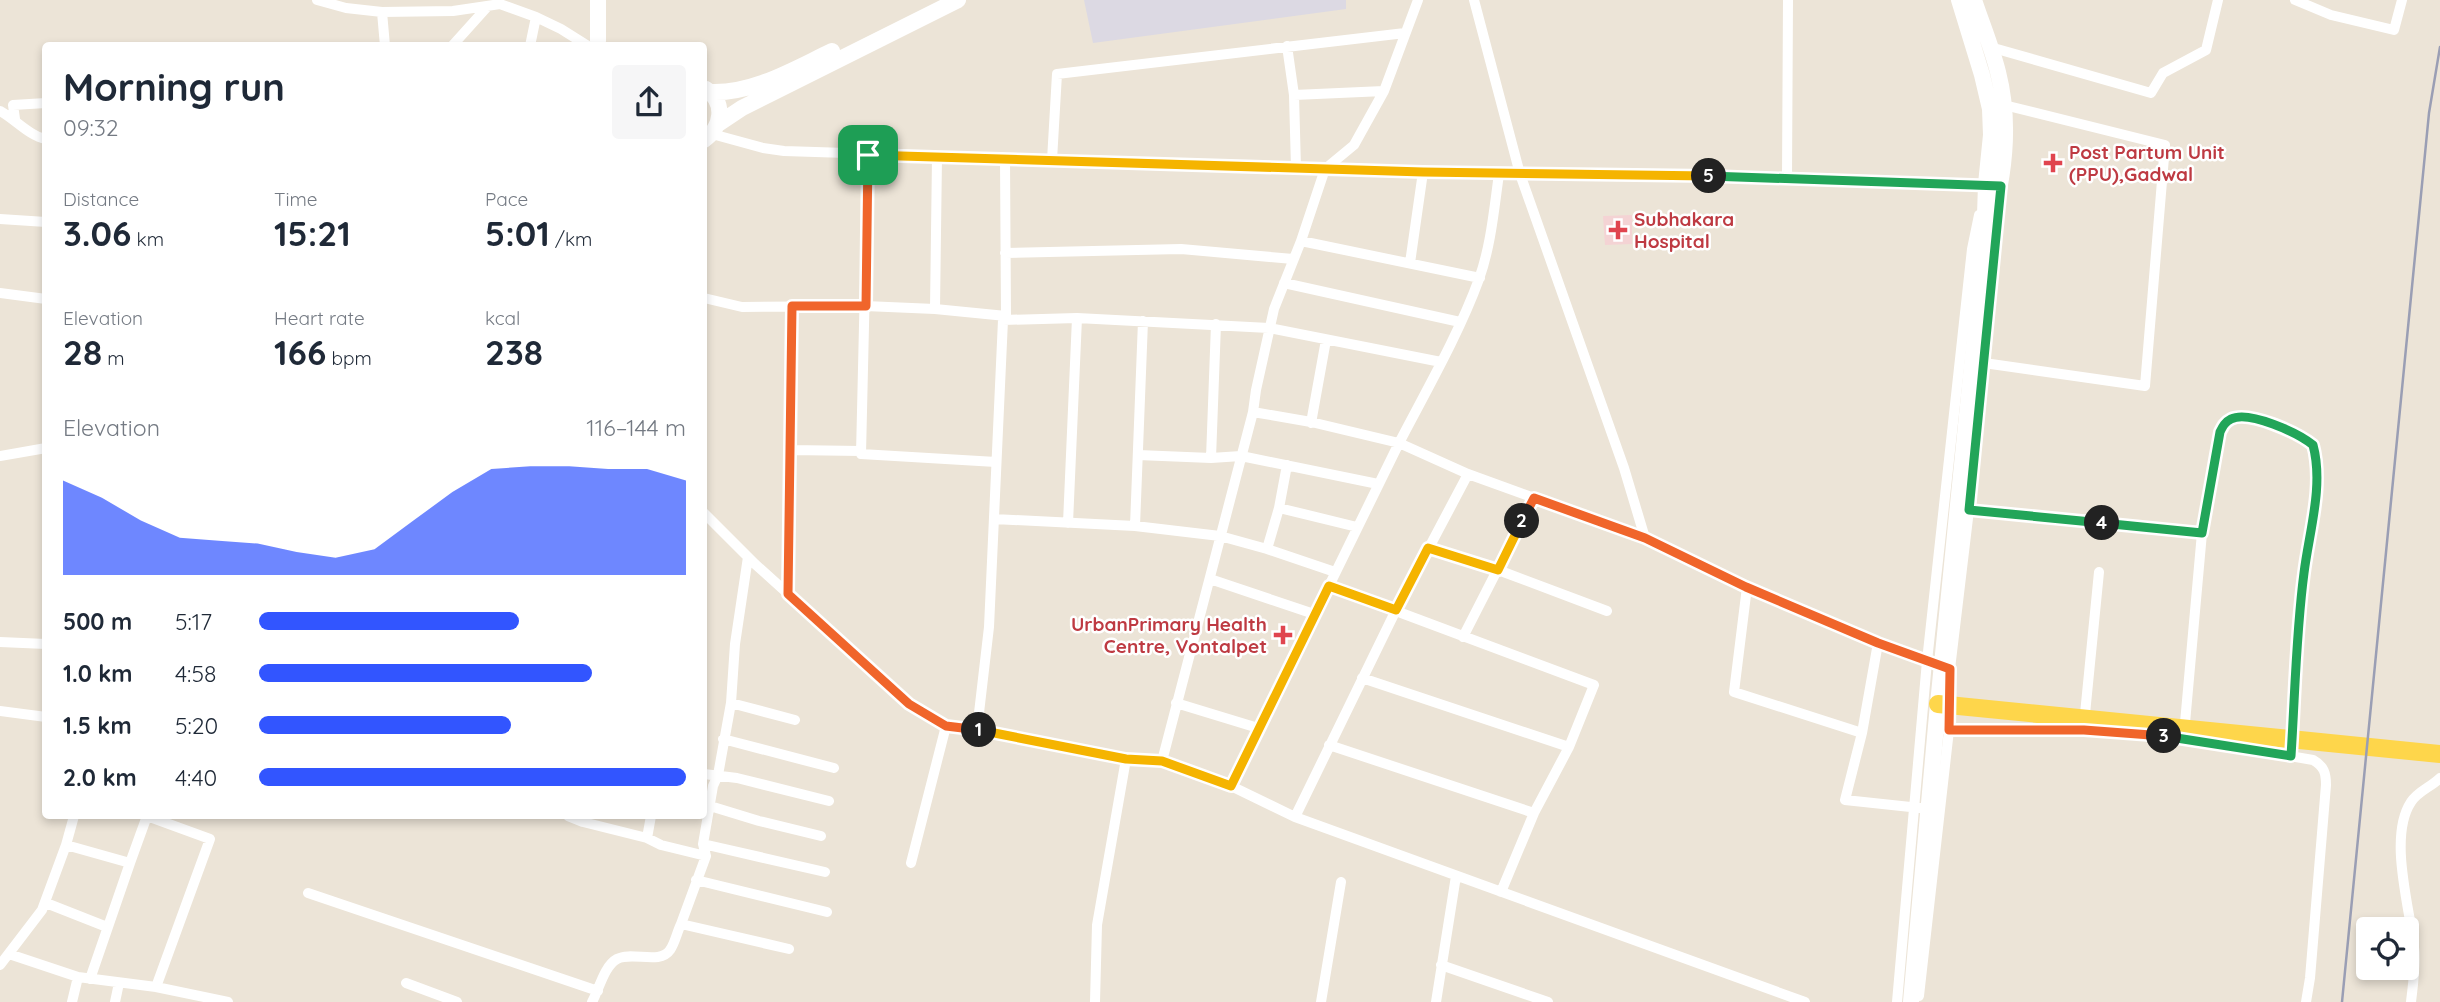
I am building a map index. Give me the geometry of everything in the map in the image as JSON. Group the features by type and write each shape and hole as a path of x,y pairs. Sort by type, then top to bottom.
{"main road":[{"path":"597,42 598,0"},
{"path":"707,90 725,92 757,85 802,66 936,0"},
{"path":"711,132 742,108 958,0"},
{"path":"1959,0 1990,109 1994,185"},
{"path":"1911,1002 1984,246 2006,134 2004,105 1990,47 1974,0"},
{"path":"707,90 717,101 720,112 711,132"},
{"path":"1938,704 2440,754"}],"street":[{"path":"317,0 346,8 382,12 453,11 498,3 592,42"},
{"path":"1162,761 1253,412 1269,328 1284,283 1325,169 1354,145 1384,91 1418,0"},
{"path":"1474,0 1520,174 1624,468 1645,538"},
{"path":"1787,177 1788,0"},
{"path":"1990,47 2151,93 2163,73 2206,50 2218,0"},
{"path":"2295,0 2330,15 2394,30 2402,0"},
{"path":"456,42 498,3"},
{"path":"382,12 385,42"},
{"path":"531,42 536,17"},
{"path":"1052,160 1057,74 1405,33"},
{"path":"1287,47 1294,95 1296,168"},
{"path":"1294,95 1384,91"},
{"path":"15,119 13,105 42,103"},
{"path":"1984,363 2145,386 2165,145 2004,105"},
{"path":"0,111 42,138"},
{"path":"711,132 763,148 868,155 1499,174 1787,177 1994,185"},
{"path":"868,155 861,454 996,461"},
{"path":"935,309 937,157"},
{"path":"978,730 989,627 1005,318 1005,159"},
{"path":"1410,263 1423,172"},
{"path":"1231,786 1480,278 1490,236 1499,174"},
{"path":"1918,1002 1949,730 1950,669 1984,363 1994,185"},
{"path":"1897,1002 1927,661 1972,249 1994,185"},
{"path":"0,219 42,222"},
{"path":"1301,241 1480,278"},
{"path":"1005,253 1181,249 1293,259"},
{"path":"1284,283 1460,322"},
{"path":"0,293 42,298"},
{"path":"707,299 742,307 866,306 935,309 1005,318 1077,318 1269,328 1441,362"},
{"path":"788,594 792,306"},
{"path":"1068,523 1077,318"},
{"path":"1135,526 1143,321"},
{"path":"1211,458 1216,324"},
{"path":"1311,423 1326,340"},
{"path":"1253,412 1399,443 1468,474 1645,538 1746,587 1878,643 1950,669"},
{"path":"2184,737 2202,533 2220,432 2225,423 2242,417 2292,431 2313,445 2316,454 2315,491 2300,613 2291,756"},
{"path":"0,456 42,449"},
{"path":"790,450 861,451"},
{"path":"1138,455 1211,458 1241,456 1378,484"},
{"path":"1267,549 1279,508 1287,465"},
{"path":"1295,817 1396,610 1468,474"},
{"path":"1462,637 1534,498"},
{"path":"1279,508 1357,527"},
{"path":"1969,510 2202,533"},
{"path":"707,516 909,704 946,726 1126,759 1162,761 1231,786 1295,817 1805,1002"},
{"path":"994,519 1135,526 1220,536 1335,572"},
{"path":"1428,548 1498,570 1607,611"},
{"path":"592,1002 608,968 616,960 631,956 657,957 670,952 706,856 703,844 731,703 748,557"},
{"path":"2084,730 2099,572"},
{"path":"1210,579 1314,614"},
{"path":"1329,586 1594,685 1569,747 1534,813 1502,892"},
{"path":"1746,587 1734,692 1862,733"},
{"path":"0,642 42,643"},
{"path":"1878,643 1862,733 1845,800 1940,810"},
{"path":"1362,678 1569,747"},
{"path":"731,703 795,720"},
{"path":"1176,703 1258,727"},
{"path":"0,710 42,715"},
{"path":"911,863 946,726"},
{"path":"1949,730 2084,730 2184,737 2313,760 2320,764 2326,774 2310,978 2305,1002"},
{"path":"723,739 834,768"},
{"path":"1329,745 1534,813"},
{"path":"1094,1002 1097,925 1126,759"},
{"path":"707,774 829,801"},
{"path":"2411,1002 2414,962 2403,888 2403,825 2412,799 2438,783"},
{"path":"710,806 821,836"},
{"path":"0,965 46,903 73,819"},
{"path":"90,979 146,819"},
{"path":"155,819 210,839 156,987"},
{"path":"576,819 706,856"},
{"path":"647,838 651,819"},
{"path":"703,844 825,872"},
{"path":"66,845 130,863"},
{"path":"1436,1002 1456,876"},
{"path":"696,880 827,912"},
{"path":"1321,1002 1341,882"},
{"path":"308,893 598,990"},
{"path":"46,903 107,927"},
{"path":"681,924 789,949"},
{"path":"9,954 78,977 156,987 195,999 228,1002"},
{"path":"1441,965 1548,1002"},
{"path":"72,1002 78,977"},
{"path":"115,1002 119,983"},
{"path":"406,983 457,1002"}],"shaded area":[{"path":"1084,0 1346,0 1346,9 1093,43"},
{"name":"Subhakara Hospital","path":"1632,215 1632,244 1605,245 1603,216"}],"railway":[{"path":"2342,1002 2429,113 2440,47"}],"place":[{"name":"Post Partum Unit (PPU),Gadwal","path":"2053,163"},
{"name":"Subhakara Hospital","path":"1618,230"},
{"name":"UrbanPrimary Health Centre, Vontalpet","path":"1283,635"}],"route":[{"path":"868,155 1499,174 1787,177 2001,186 1969,510 2202,533 2220,432 2225,423 2242,417 2292,431 2313,445 2316,454 2315,491 2300,613 2291,756 2184,737 2084,730 1949,730 1950,669 1878,643 1746,587 1645,538 1534,498 1498,570 1428,548 1396,610 1329,586 1231,786 1162,761 1126,759 1005,734 946,726 909,704 788,594 792,306 866,306 868,155"}]}
